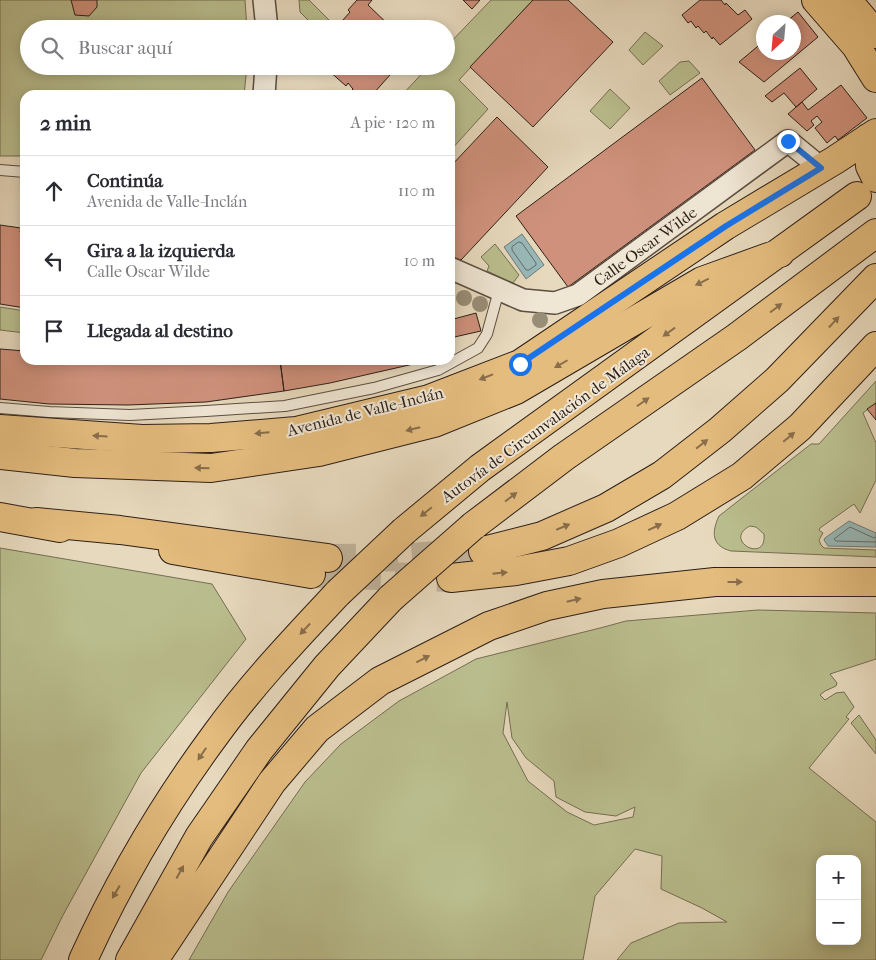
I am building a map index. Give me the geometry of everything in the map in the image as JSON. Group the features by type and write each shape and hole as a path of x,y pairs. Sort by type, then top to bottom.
{"main road":[{"path":"816,0 856,46 876,78"},
{"path":"847,0 876,34"},
{"path":"866,187 870,166 872,136"},
{"name":"Avenida de Valle-Inclán","path":"0,429 142,439 211,438 296,431 429,399 520,364 726,226 872,136"},
{"name":"Autovía de Circunvalación de Málaga","path":"83,960 104,914 158,819 216,733 279,656 338,593 404,531 480,468 780,253 866,187"},
{"path":"130,960 199,837 259,750 328,666 391,598 478,539 564,456 737,337 876,233"},
{"path":"0,455 74,463 211,468 319,452 424,426 516,390 702,281 780,253"},
{"path":"478,539 542,536 606,508 662,475 720,430 777,380 876,278"},
{"path":"451,578 516,571 568,561 619,543 677,516 742,476 800,427 876,346"},
{"path":"0,517 120,530 320,566"},
{"path":"154,960 272,782 317,729 380,681 489,626 547,606 603,594 715,582 876,582"}],"street":[{"path":"264,0 266,20"},
{"path":"264,90 265,75"},
{"name":"Calle Oscar Wilde","path":"455,270 522,300 555,303 578,295 788,141 821,168"}],"lane":[{"path":"0,170 20,172"},
{"path":"455,361 478,348 487,334 499,290"},
{"path":"0,408 130,415 285,406 374,388 438,370 447,365"}],"green space":[{"path":"0,0 245,0 246,20 20,20 20,75 246,75 245,90 20,90 20,156 0,156"},
{"path":"299,0 309,0 329,20 308,20 300,12"},
{"path":"491,0 533,0 459,80 488,109 455,145 455,90 407,90 421,75 455,75 455,38"},
{"path":"645,32 663,46 643,65 629,50"},
{"path":"689,61 700,73 670,95 659,81 680,62"},
{"path":"610,89 630,108 610,129 590,111"},
{"path":"495,244 519,275 513,283 487,271 489,266 481,257"},
{"path":"0,307 20,310 20,332 0,330"},
{"path":"876,381 876,403 863,413 876,443 876,480 860,513 854,504 820,528 819,530 823,533 819,540 824,548 876,550 876,557 731,551 720,546 714,533 719,516 811,444 819,444","holes":["750,526 756,527 764,534 763,543 759,548 754,549 743,543 741,538 743,532"]},
{"path":"0,548 212,584 246,639 141,773 62,917 41,960 0,960"},
{"path":"758,610 876,613 876,659 830,674 837,683 836,686 820,695 825,700 836,693 844,692 854,707 846,717 849,719 809,768 876,822 876,960 617,960 631,943 679,923 727,922 661,889 662,856 635,849 595,896 583,960 189,960 228,892 305,782 341,744 399,701 476,659 626,621","holes":["507,702 512,738 526,758 554,781 556,797 585,812 616,816 635,807 633,817 594,825 567,812 528,781 503,733"]},
{"path":"859,715 876,740 876,754 851,723"}],"water":[{"path":"522,234 544,265 526,279 504,247"},
{"path":"849,521 876,533 876,547 828,546 824,540 825,538"}],"building":[{"path":"71,0 97,0 97,7 89,16 75,15"},
{"path":"357,0 372,0 368,5 384,20 343,20 350,12 348,10"},
{"path":"463,0 480,0 472,9"},
{"path":"533,0 568,0 613,42 533,127 470,67"},
{"path":"700,0 721,0 738,15 745,10 752,19 720,45 706,31 704,33 698,26 696,28 691,21 688,23 682,15"},
{"path":"801,16 818,37 801,51"},
{"path":"756,48 756,60 790,60 764,82 739,62"},
{"path":"800,68 817,89 796,107 784,93 772,102 765,96"},
{"path":"334,75 390,75 377,90 352,90 348,83 346,86"},
{"path":"702,78 755,150 568,287 516,216"},
{"path":"841,85 867,118 838,140 835,136 827,143 815,128 822,122 817,116 811,121 814,125 807,131 788,114 802,102 808,110"},
{"path":"497,117 548,167 461,260 455,258 455,162"},
{"path":"0,225 20,228 20,307 0,304"},
{"path":"476,313 481,331 455,337 455,319"},
{"path":"0,349 20,351 20,365 281,365 284,391 206,402 128,405 49,404 0,399"},
{"path":"281,365 409,365 330,383 284,391"},
{"path":"876,403 876,420 867,409"}],"tunnel":[{"path":"328,558 412,557 483,551"},
{"path":"311,574 451,578"}],"route":[{"path":"520,364 726,226 821,168 788,141"}]}
